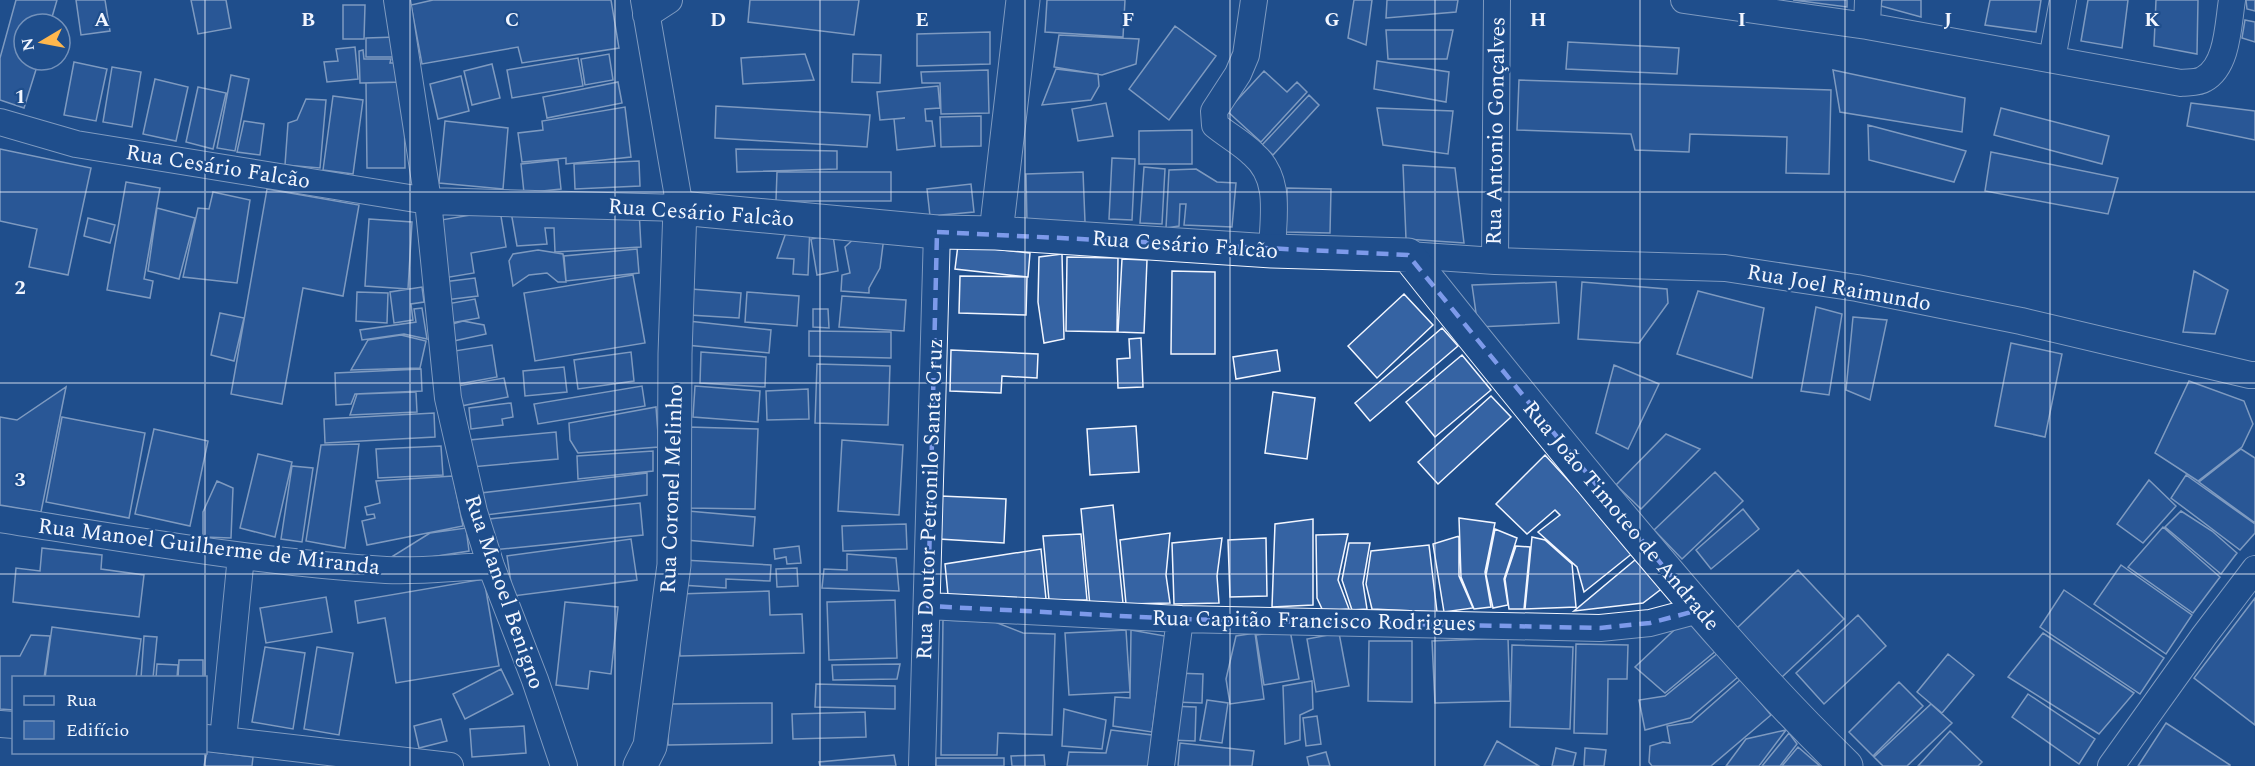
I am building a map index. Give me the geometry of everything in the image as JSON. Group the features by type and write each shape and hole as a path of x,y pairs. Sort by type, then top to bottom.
{"main road":[{"path":"996,233 1023,0"},
{"name":"Rua Cesário Falcão","path":"680,208 937,232 996,233 1272,251 1408,255"},
{"name":"Rua Coronel Melinho","path":"640,766 650,746 674,565 675,354 680,208"},
{"name":"Rua João Timoteo de Andrade","path":"1408,255 1479,346 1699,610 1742,659 1845,766"}],"street":[{"name":"Rua Manoel Benigno","path":"397,0 428,201 448,398 474,513 564,766"},
{"path":"669,0 645,8 680,208"},
{"path":"1254,0 1246,55 1238,75 1214,111 1215,126 1266,166 1273,183 1272,251"},
{"name":"Rua Antonio Gonçalves","path":"1495,261 1497,0"},
{"path":"1684,0 1764,6 2181,83 2202,81 2213,73 2222,56 2232,0"},
{"path":"1867,26 1868,0"},
{"path":"2052,59 2063,0"},
{"name":"Rua Cesário Falcão","path":"0,122 76,144 428,201 680,208"},
{"name":"Rua Doutor Petronilo Santa Cruz","path":"922,766 937,232"},
{"name":"Rua Joel Raimundo","path":"1408,255 1495,261 1725,268 1857,288 2021,321 2253,379"},
{"name":"Rua Manoel Guilherme de Miranda","path":"0,519 241,555 388,570 491,566"},
{"path":"241,555 214,739 450,766"},
{"path":"2111,766 2255,569"},
{"name":"Rua Capitão Francisco Rodrigues","path":"928,606 1180,619 1600,628 1650,623 1699,610"},
{"path":"1161,766 1180,619"}],"highlighted area":[{"path":"937,232 1408,255 1699,610 1650,623 1600,628 1180,619 928,606"}],"building":[{"path":"16,0 57,0 54,12 13,12"},
{"path":"76,0 105,0 110,31 81,35"},
{"path":"191,0 226,0 231,28 198,34"},
{"path":"433,0 611,0 619,48 522,63 518,47 422,64 411,5"},
{"path":"750,0 859,0 854,35 748,22"},
{"path":"1047,0 1125,0 1123,37 1045,32"},
{"path":"1354,0 1372,0 1366,45 1348,38"},
{"path":"1387,0 1458,0 1456,12 1386,18"},
{"path":"1793,0 1847,0 1847,7"},
{"path":"1882,0 1921,0 1921,17 1881,6"},
{"path":"1990,0 2041,0 2036,32 1985,25"},
{"path":"2088,0 2128,0 2122,48 2081,41"},
{"path":"2156,0 2198,0 2197,54 2154,46"},
{"path":"2246,0 2255,0 2255,11 2247,9"},
{"path":"343,5 365,5 364,39 343,39"},
{"path":"12,14 12,72 35,72 24,108 0,100 0,58"},
{"path":"2245,20 2255,22 2255,42 2242,38"},
{"path":"1175,26 1216,56 1169,120 1129,89"},
{"path":"1386,30 1453,30 1447,59 1388,59"},
{"path":"990,32 990,64 917,66 917,34"},
{"path":"1059,35 1139,39 1136,64 1102,75 1054,67"},
{"path":"396,37 396,57 366,57 366,38"},
{"path":"1568,42 1679,48 1677,74 1566,69"},
{"path":"355,47 358,79 327,82 324,62 338,61 336,49"},
{"path":"363,50 364,59 391,59 390,63 398,63 399,82 360,83 359,51"},
{"path":"609,54 613,80 585,85 581,59"},
{"path":"805,54 814,80 743,84 741,58"},
{"path":"853,54 881,55 880,83 852,82"},
{"path":"578,58 583,86 512,98 507,70"},
{"path":"1377,61 1449,72 1446,102 1374,89"},
{"path":"74,62 107,69 96,121 64,115"},
{"path":"492,64 500,98 472,105 464,71"},
{"path":"112,67 141,72 132,127 103,122"},
{"path":"1056,69 1098,74 1099,86 1091,100 1042,105"},
{"path":"988,70 989,113 941,114 940,83 922,83 921,72"},
{"path":"1833,70 1965,98 1962,132 1840,112"},
{"path":"1264,71 1287,92 1297,82 1307,92 1261,142 1227,111"},
{"path":"231,75 249,79 235,151 217,148"},
{"path":"461,76 469,111 438,119 430,84"},
{"path":"155,79 188,87 176,141 143,134"},
{"path":"1519,80 1831,90 1829,174 1786,173 1787,137 1690,134 1689,152 1635,150 1631,134 1517,130"},
{"path":"404,82 405,168 367,168 366,83"},
{"path":"618,82 622,103 547,118 543,97"},
{"path":"938,86 940,108 925,109 926,121 932,121 935,146 897,150 894,119 905,118 880,120 877,92"},
{"path":"198,87 226,93 213,149 186,142"},
{"path":"1309,95 1319,105 1273,155 1262,145"},
{"path":"333,96 363,100 353,174 323,170"},
{"path":"306,99 326,100 320,168 285,165 288,123 297,120"},
{"path":"1106,103 1113,136 1078,141 1072,109"},
{"path":"2191,103 2255,111 2255,140 2187,126"},
{"path":"716,106 870,115 867,147 715,138"},
{"path":"625,107 631,157 566,164 566,158 522,162 518,133 543,130 542,121"},
{"path":"1377,108 1453,111 1448,154 1383,145"},
{"path":"2001,108 2109,136 2102,164 1994,135"},
{"path":"981,116 981,146 941,147 940,117"},
{"path":"244,121 264,124 260,155 237,152"},
{"path":"445,121 508,128 503,189 439,183"},
{"path":"1868,125 1966,151 1954,182 1869,160"},
{"path":"1192,130 1192,164 1139,164 1139,131"},
{"path":"0,149 91,168 68,275 29,267 37,229 0,221"},
{"path":"736,149 837,151 837,169 737,172"},
{"path":"1991,152 2118,178 2108,214 1985,191"},
{"path":"1112,158 1135,159 1132,220 1109,219"},
{"path":"558,160 561,189 524,193 521,164"},
{"path":"639,161 640,186 575,189 574,164"},
{"path":"1403,165 1455,168 1464,243 1406,239"},
{"path":"1144,167 1165,169 1162,224 1140,223"},
{"path":"1196,169 1217,182 1236,183 1232,227 1184,225 1186,204 1180,204 1179,226 1166,228 1169,170"},
{"path":"777,172 891,172 891,201 776,201"},
{"path":"1083,172 1085,222 1027,223 1026,174"},
{"path":"126,182 160,188 144,279 153,281 150,298 107,290"},
{"path":"971,184 974,212 930,216 927,189"},
{"path":"1287,188 1331,189 1330,233 1286,232"},
{"path":"267,189 359,205 343,296 303,288 282,404 231,394"},
{"path":"213,192 250,200 237,283 183,277 198,208 209,209"},
{"path":"510,206 639,210 641,247 555,252 554,228 545,228 547,244 517,246"},
{"path":"157,208 195,218 179,279 148,271"},
{"path":"500,210 506,247 471,253 474,273 444,278 435,221"},
{"path":"88,218 115,225 110,243 84,236"},
{"path":"369,219 412,222 408,289 365,286"},
{"path":"789,224 810,225 808,275 793,274 794,259 777,258"},
{"path":"859,234 884,237 880,268 869,288 869,293 841,291 842,275 850,273 845,247"},
{"path":"833,235 838,271 817,275 811,239"},
{"path":"958,245 1030,253 1028,277 955,269"},
{"path":"637,249 639,273 566,281 564,256"},
{"path":"538,250 563,254 566,282 558,282 547,273 529,275 513,286 509,261 513,254"},
{"path":"1062,254 1064,339 1044,343 1038,302 1039,257"},
{"path":"1067,257 1118,258 1117,332 1066,331"},
{"path":"1122,259 1147,260 1144,333 1118,332"},
{"path":"1172,271 1215,272 1215,354 1171,354"},
{"path":"2194,271 2228,290 2215,334 2183,332"},
{"path":"633,275 645,343 535,361 524,293"},
{"path":"960,276 1027,277 1026,315 959,313"},
{"path":"475,278 478,296 445,300 443,282"},
{"path":"1556,282 1559,323 1478,327 1472,285"},
{"path":"1582,282 1667,289 1668,303 1639,343 1578,339"},
{"path":"422,287 424,302 411,304 413,320 394,323 390,292"},
{"path":"691,289 741,293 739,318 689,315"},
{"path":"1698,291 1764,308 1752,378 1677,354"},
{"path":"357,292 388,293 387,323 356,321"},
{"path":"747,292 799,296 797,326 745,322"},
{"path":"1404,294 1433,325 1377,378 1348,346"},
{"path":"842,296 906,300 904,331 839,327"},
{"path":"475,299 479,318 445,324 441,305"},
{"path":"1816,307 1842,314 1829,395 1801,391"},
{"path":"422,308 427,339 404,334 362,340 360,330 416,322 414,309"},
{"path":"813,309 828,309 829,328 813,327"},
{"path":"220,313 244,318 234,361 211,355"},
{"path":"1853,317 1887,320 1870,400 1846,390"},
{"path":"463,321 484,325 486,334 449,342 445,326"},
{"path":"688,321 771,330 769,353 686,345"},
{"path":"1442,328 1458,346 1370,421 1355,403"},
{"path":"809,331 891,332 891,358 809,356"},
{"path":"401,335 426,341 420,368 351,370 368,340"},
{"path":"1141,338 1143,387 1118,388 1117,359 1130,358 1129,339"},
{"path":"2011,343 2062,354 2045,437 1995,426"},
{"path":"492,345 497,377 453,385 448,352"},
{"path":"951,350 1038,354 1037,378 1002,376 1001,393 950,391"},
{"path":"1277,350 1280,371 1236,379 1233,357"},
{"path":"631,352 634,381 578,389 574,360"},
{"path":"701,352 766,357 765,387 700,383"},
{"path":"1462,355 1491,390 1435,437 1406,402"},
{"path":"817,364 890,366 888,425 815,423"},
{"path":"1614,365 1659,384 1628,449 1596,433"},
{"path":"564,367 567,392 525,396 523,371"},
{"path":"421,369 422,391 355,394 351,404 336,405 335,373"},
{"path":"504,378 508,397 461,406 457,386"},
{"path":"2189,381 2244,401 2253,424 2242,447 2198,481 2155,453"},
{"path":"642,386 645,406 538,424 534,404"},
{"path":"695,386 760,391 758,422 693,417"},
{"path":"66,387 41,512 0,505 0,417 17,420"},
{"path":"808,389 809,419 767,420 766,391"},
{"path":"416,392 417,412 350,415 357,394"},
{"path":"1273,392 1315,398 1307,459 1265,453"},
{"path":"1491,396 1511,417 1438,484 1418,462"},
{"path":"511,403 513,417 502,419 503,425 471,429 469,408"},
{"path":"656,407 659,447 578,453 570,440 569,423"},
{"path":"434,413 435,437 325,443 324,419"},
{"path":"62,417 145,433 129,518 46,502"},
{"path":"1136,426 1139,472 1090,475 1087,429"},
{"path":"688,427 758,429 755,509 686,508"},
{"path":"154,429 208,441 190,526 135,514"},
{"path":"556,432 558,459 471,467 469,440"},
{"path":"1666,434 1700,449 1641,509 1616,485"},
{"path":"842,440 903,445 899,515 838,511"},
{"path":"359,444 345,548 306,541 321,445"},
{"path":"441,446 443,475 378,478 376,449"},
{"path":"2241,449 2255,458 2255,523 2199,482"},
{"path":"653,451 653,471 578,479 577,456"},
{"path":"258,454 292,462 275,537 240,528"},
{"path":"1545,455 1634,552 1584,592 1577,567 1538,532 1560,515 1555,510 1527,534 1496,504"},
{"path":"292,466 313,468 302,542 281,539"},
{"path":"1715,472 1743,501 1682,559 1654,530"},
{"path":"647,473 647,495 486,515 481,493"},
{"path":"2186,475 2255,524 2255,533 2240,550 2171,498"},
{"path":"453,476 463,526 367,545 362,521 375,518 374,514 367,515 365,507 380,503 376,481"},
{"path":"2149,480 2176,506 2143,543 2117,524"},
{"path":"217,481 233,488 231,538 203,537 203,512"},
{"path":"941,496 1006,499 1004,543 939,539"},
{"path":"640,503 643,535 492,550 489,519"},
{"path":"1113,505 1123,603 1090,606 1081,509"},
{"path":"1743,509 1759,529 1711,569 1696,550"},
{"path":"688,511 755,517 753,546 686,540"},
{"path":"2181,511 2212,531 2237,553 2221,574 2165,527"},
{"path":"1459,518 1495,523 1485,572 1491,607 1474,609 1461,577"},
{"path":"1313,519 1313,605 1272,607 1275,524"},
{"path":"906,524 907,549 843,551 842,526"},
{"path":"2163,527 2220,577 2193,613 2128,567"},
{"path":"466,528 469,551 418,559 393,556 430,533"},
{"path":"1495,529 1517,538 1504,579 1508,605 1493,608 1486,575"},
{"path":"1170,533 1166,575 1170,603 1126,604 1120,540"},
{"path":"1081,534 1087,600 1049,600 1043,536"},
{"path":"1348,534 1338,580 1349,609 1323,611 1317,598 1316,535"},
{"path":"1459,536 1459,576 1473,608 1444,612 1433,544"},
{"path":"1532,537 1545,540 1572,564 1576,607 1525,609"},
{"path":"1222,538 1217,576 1219,603 1174,604 1172,543"},
{"path":"1266,538 1267,596 1230,597 1228,540"},
{"path":"631,539 637,580 513,596 507,556"},
{"path":"1349,543 1370,543 1363,583 1367,609 1352,610 1342,580"},
{"path":"1429,545 1437,612 1372,609 1366,584 1371,551"},
{"path":"799,546 801,563 787,564 786,557 775,559 774,549"},
{"path":"1516,546 1530,547 1524,609 1509,609 1505,579"},
{"path":"42,548 102,555 101,569 144,575 139,617 13,602 16,568 40,571"},
{"path":"1041,549 1046,599 948,595 945,564"},
{"path":"847,554 896,558 899,591 822,588 824,569 847,570"},
{"path":"683,560 771,565 770,581 726,579 726,588 681,585"},
{"path":"1635,560 1664,587 1643,603 1574,611"},
{"path":"2121,565 2192,615 2166,654 2094,604"},
{"path":"797,568 798,586 777,587 776,569"},
{"path":"1798,570 1844,619 1782,677 1736,629"},
{"path":"484,579 499,666 396,683 385,618 358,623 355,601"},
{"path":"2064,590 2164,658 2140,694 2040,627"},
{"path":"769,591 770,615 802,614 804,653 680,656 678,594"},
{"path":"326,597 332,632 266,643 260,608"},
{"path":"2255,598 2255,725 2194,678"},
{"path":"895,600 897,658 829,660 827,602"},
{"path":"565,602 618,607 611,674 590,671 588,689 556,685"},
{"path":"1858,615 1886,646 1824,704 1796,673"},
{"path":"1687,618 1717,650 1665,693 1635,667"},
{"path":"943,620 995,622 1023,633 1055,634 1052,735 998,733 997,755 941,755"},
{"path":"52,627 141,639 136,676 45,676"},
{"path":"1126,630 1130,692 1069,695 1065,633"},
{"path":"1131,630 1165,636 1152,732 1113,726 1115,697 1130,698"},
{"path":"1290,630 1299,679 1264,685 1256,635"},
{"path":"1255,633 1264,699 1230,704 1226,679 1236,636"},
{"path":"1339,633 1349,686 1316,692 1307,639"},
{"path":"2043,633 2134,693 2099,734 2008,677"},
{"path":"31,635 50,636 44,676 12,676 12,710 0,709 0,656 20,656"},
{"path":"144,636 157,637 153,676 141,676"},
{"path":"1508,638 1510,701 1435,703 1432,641"},
{"path":"1369,641 1412,641 1412,702 1368,701"},
{"path":"1576,644 1628,645 1627,679 1608,679 1607,734 1574,733"},
{"path":"1512,645 1573,647 1570,729 1510,727"},
{"path":"265,647 305,653 293,729 252,722"},
{"path":"317,647 353,653 339,735 304,729"},
{"path":"1718,653 1738,677 1690,718 1645,730 1639,700 1665,696"},
{"path":"1948,654 1974,675 1942,713 1917,692"},
{"path":"179,660 203,660 203,676 178,676"},
{"path":"157,664 178,665 177,676 156,676"},
{"path":"900,664 897,679 833,680 832,665"},
{"path":"501,669 513,694 465,719 453,694"},
{"path":"1175,673 1203,674 1202,703 1174,702"},
{"path":"1741,679 1771,715 1711,766 1652,766 1649,762 1650,746 1663,742 1670,743 1667,726 1692,722"},
{"path":"1312,681 1313,709 1300,715 1300,740 1285,744 1283,686"},
{"path":"1899,682 1923,706 1873,756 1849,732"},
{"path":"816,684 895,686 895,709 815,707"},
{"path":"2028,694 2095,739 2079,764 2012,717"},
{"path":"1207,700 1228,703 1222,743 1200,740"},
{"path":"772,703 772,743 668,745 668,704"},
{"path":"1931,704 1952,723 1907,766 1883,766 1874,757"},
{"path":"1170,706 1196,707 1195,741 1169,740"},
{"path":"1064,709 1106,720 1102,749 1062,746"},
{"path":"865,712 866,737 793,739 792,714"},
{"path":"1317,716 1321,744 1306,746 1303,718"},
{"path":"441,719 447,741 419,748 414,726"},
{"path":"2166,723 2230,765 2230,766 2138,766"},
{"path":"524,726 526,753 472,757 470,729"},
{"path":"1111,730 1152,735 1149,766 1067,766 1069,752 1106,753"},
{"path":"1786,730 1759,766 1726,766 1746,739"},
{"path":"1950,731 1982,762 1978,766 1918,766"},
{"path":"1789,733 1797,744 1780,766 1762,766"},
{"path":"1497,741 1539,766 1484,766"},
{"path":"1180,743 1254,751 1252,766 1178,766"},
{"path":"1798,747 1820,766 1782,766"},
{"path":"1556,748 1576,753 1573,766 1552,766"},
{"path":"1585,748 1606,750 1604,766 1584,766"},
{"path":"207,751 253,757 252,766 204,766"},
{"path":"1326,752 1330,766 1309,766 1307,757"},
{"path":"894,755 896,766 820,766 819,762"},
{"path":"1044,755 1045,766 1012,766 1011,756"},
{"path":"936,758 1004,758 1004,766 936,766"}]}
